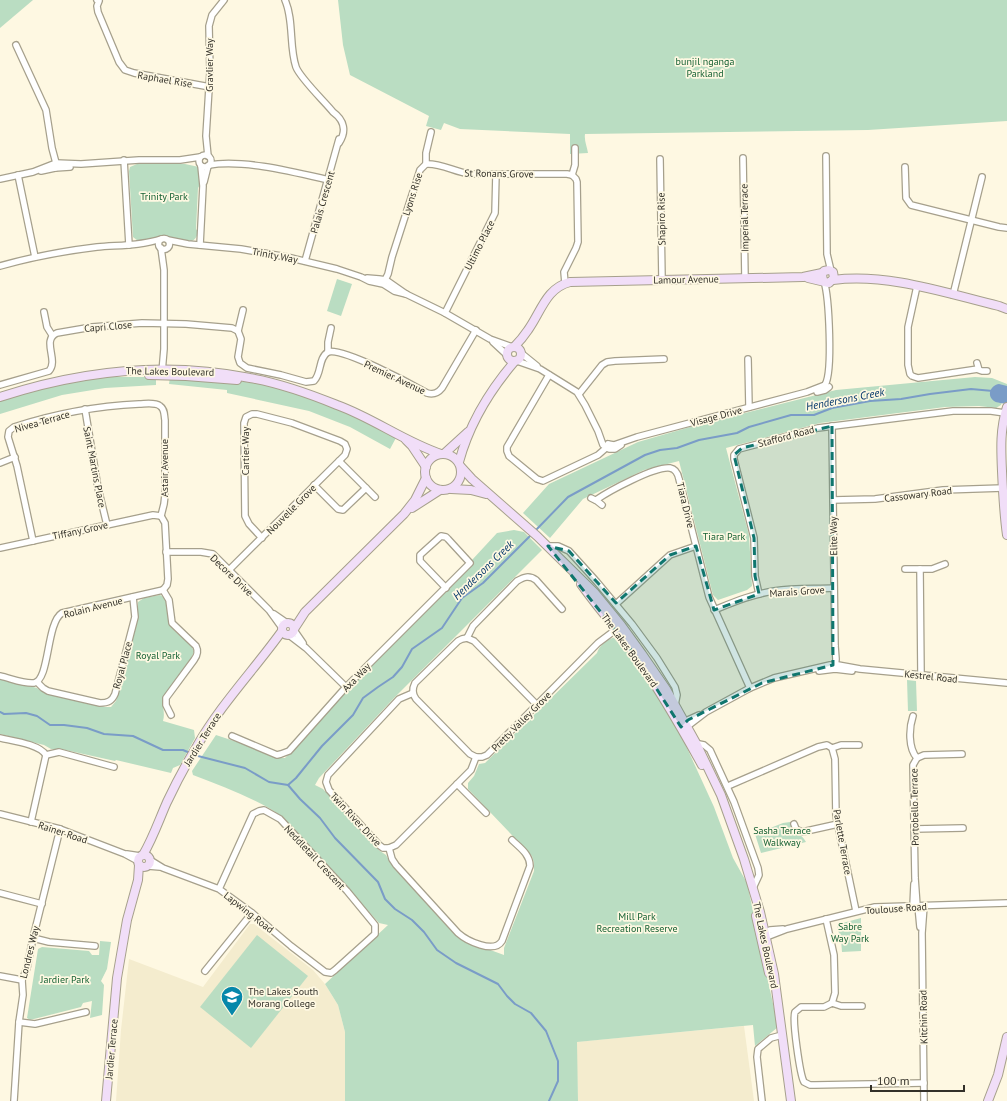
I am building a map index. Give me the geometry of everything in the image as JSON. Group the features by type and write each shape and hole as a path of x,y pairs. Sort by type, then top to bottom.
{"street":[{"name":"Raphael Rise","path":"99,0 97,6 98,12 118,62 125,70 210,87"},
{"name":"Gravlier Way","path":"201,156 206,136 210,87 210,21 214,10 224,0"},
{"name":"Palais Crescent","path":"285,0 296,67 333,112 340,125 339,143 305,261"},
{"path":"16,45 44,105 55,165"},
{"name":"Lyons Rise","path":"384,281 385,272 392,257 420,170 426,164 426,153 431,132"},
{"name":"Gravlier Way","path":"206,136 209,156"},
{"path":"517,350 550,294 559,286 567,283 564,272 576,248 578,236 577,182 572,175 576,165 575,148"},
{"path":"0,179 33,172 55,165 124,160 180,160 205,155 231,163 274,169 328,180"},
{"path":"200,245 203,186 199,160 201,156"},
{"path":"203,186 211,162 209,156"},
{"path":"826,156 828,276"},
{"name":"Imperial Terrace","path":"743,158 745,278"},
{"name":"Shapiro Rise","path":"660,159 662,280"},
{"path":"124,160 129,245"},
{"path":"180,160 204,167 231,163"},
{"name":"St Ronans Grove","path":"426,164 432,164 464,173 572,175"},
{"path":"905,167 906,198 911,206 1007,228"},
{"name":"Ultimo Place","path":"445,313 496,213 496,174"},
{"path":"18,175 35,257"},
{"path":"954,295 982,177"},
{"path":"0,266 35,257 76,250 141,244 164,238 170,242 164,270"},
{"path":"161,239 158,244 164,270 165,372"},
{"name":"Trinity Way","path":"168,240 188,244 263,252 305,261 360,277 369,282 384,281 394,291 406,294 476,330 490,339 512,358"},
{"path":"141,244 164,250 168,248"},
{"name":"Trinity Way","path":"168,248 188,244"},
{"name":"Lamour Avenue","path":"567,283 828,276 886,280 917,286 1007,309"},
{"name":"Visage Drive","path":"549,375 507,451 512,458 537,479 543,481 598,455 607,446 827,386 830,367 828,276"},
{"path":"917,286 908,327 908,365 910,374 918,378 978,366 982,371 987,371"},
{"path":"243,310 242,321 238,330 241,339 238,360 242,365 306,382 316,379 323,357 328,352 328,342 331,328"},
{"path":"0,385 49,371 51,368 53,362 50,345 52,335 47,327 44,312"},
{"name":"Capri Close","path":"52,335 57,332 98,326 164,323 232,328 238,330"},
{"name":"Premier Avenue","path":"328,352 337,352 352,357 395,376 427,393 433,394 439,392 442,388 476,330"},
{"name":"Trinity Way","path":"490,339 517,350 540,369"},
{"path":"517,350 508,350 512,358 540,369 579,394 607,446"},
{"path":"512,358 520,358 517,350"},
{"path":"460,465 470,429 512,358"},
{"path":"579,394 602,365 607,362 615,360 664,359"},
{"path":"748,359 749,407"},
{"name":"The Lakes Boulevard","path":"0,397 32,387 78,377 165,372 240,381 286,387 337,405 377,422 429,450 443,454"},
{"name":"Nivea Terrace","path":"33,541 15,457 8,437 9,431 12,428 48,417 85,409 107,406 151,404 158,404 163,408"},
{"name":"Astair Avenue","path":"163,408 165,420 165,495 161,516 165,523 168,579 167,586 163,590"},
{"name":"Saint Martins Place","path":"85,409 98,488 107,525"},
{"name":"Stafford Road","path":"759,594 755,576 754,538 734,463 734,454 736,451 742,448 812,429 832,426 945,412 983,410 1006,412"},
{"path":"1006,412 1001,434 1004,454 1003,488 1007,535"},
{"name":"Cartier Way","path":"262,538 249,524 245,516 244,423 246,417 252,414 257,414 285,421 340,441 346,445"},
{"name":"Elite Way","path":"832,426 835,666"},
{"path":"443,454 450,455 460,465 462,472 459,482 451,489 440,490 431,486 426,478 426,467 431,458 443,454 470,429"},
{"name":"The Lakes Boulevard","path":"400,435 412,446 426,467"},
{"name":"Nouvelle Grove","path":"229,570 339,461 346,453 346,445"},
{"path":"0,463 15,457"},
{"path":"339,461 375,497"},
{"name":"The Lakes Boulevard","path":"460,465 490,496 530,529 563,562 642,654 675,705 727,814 744,859 774,974 791,1101"},
{"name":"Tiara Drive","path":"602,505 594,499 642,476 667,468 674,469 680,479 696,546 714,610 750,688"},
{"name":"Jardier Terrace","path":"106,1101 117,978 127,920 151,841 187,763 226,701 270,648 404,514 421,491 426,478"},
{"path":"314,485 338,509 341,510 347,508 366,488"},
{"name":"Cassowary Road","path":"833,500 875,499 943,490 1003,488"},
{"name":"The Lakes Boulevard","path":"451,489 471,490 490,496"},
{"name":"Jardier Terrace","path":"404,514 440,490"},
{"name":"Tiffany Grove","path":"0,548 153,515 161,516"},
{"name":"Axa Way","path":"232,736 277,755 289,751 346,687 446,588 470,563 448,539 443,536 420,555 420,561 446,588"},
{"name":"The Lakes Boulevard","path":"548,546 558,546 569,551 616,604 644,640 672,682 676,690 675,705"},
{"path":"616,604 670,555 696,546"},
{"name":"Decore Drive","path":"166,552 210,553 215,556 288,629"},
{"path":"905,569 932,568 945,564"},
{"path":"920,569 922,675"},
{"path":"467,638 473,626 517,581 524,577 530,577 536,580 562,609"},
{"name":"Marais Grove","path":"714,610 759,594 783,590 834,588"},
{"path":"163,590 169,600 172,623 196,646 198,650 194,660 166,698 166,705 171,715"},
{"name":"Rolain Avenue","path":"37,682 41,677 55,623 59,614 66,611 163,590"},
{"name":"Royal Place","path":"37,682 48,691 100,703 111,701 115,694 135,617 133,597"},
{"name":"The Lakes Boulevard","path":"619,627 648,673 684,725"},
{"name":"Pretty Valley Grove","path":"476,757 487,755 598,644 619,627"},
{"path":"288,629 346,687"},
{"path":"389,848 396,845 471,770 476,757 470,754 416,699 413,693 415,683 458,641 467,638 474,641 537,705"},
{"name":"Kestrel Road","path":"684,725 750,688 774,678 835,666 1005,683"},
{"path":"0,676 28,682 37,682"},
{"name":"Twin River Drive","path":"413,693 399,699 328,775 326,784 329,790 382,848 389,848 392,859 396,865 458,933 469,940 492,947 499,945 502,941 530,866 530,861 527,855 512,840"},
{"name":"Portobello Terrace","path":"913,716 911,727 911,747 917,758 913,765 915,878 918,906"},
{"path":"0,738 36,747 43,750 46,755 31,822"},
{"name":"The Lakes Boulevard","path":"693,743 704,745 710,750 728,786 742,820 758,868 758,878 752,888"},
{"path":"728,786 818,747 827,745 832,748 841,745 859,745"},
{"name":"Parlette Terrace","path":"832,748 835,759 836,810 838,824 856,911"},
{"path":"46,755 59,752 114,767"},
{"path":"917,758 924,755 962,754"},
{"path":"457,784 486,813"},
{"name":"Neddletail Crescent","path":"219,889 253,814 264,810 280,819 347,891 375,925 375,934 335,970 331,973 325,972"},
{"name":"Rainer Road","path":"0,814 60,829 144,861"},
{"path":"794,824 796,829 802,832 838,824"},
{"path":"914,829 963,828"},
{"name":"Londres Way","path":"14,1101 19,1022 23,995 22,980 27,968 60,829"},
{"name":"Lapwing Road","path":"144,861 219,889 252,912 291,946 325,972"},
{"path":"0,893 42,904"},
{"name":"Toulouse Road","path":"764,935 777,929 787,929 826,918 875,907 1007,903"},
{"name":"Kitchin Road","path":"918,906 922,933 924,1101"},
{"path":"205,971 252,912"},
{"path":"826,918 834,955 835,993 832,1003"},
{"path":"33,938 49,942 95,946"},
{"path":"0,976 22,980"},
{"path":"862,1006 841,1006 832,1003 824,1007 801,1007 796,1010 794,1014 801,1072 804,1082 810,1085 924,1083"},
{"path":"19,1022 35,1024 86,1012"},
{"path":"762,1101 757,1057 758,1049 771,1038 782,1034"},
{"path":"988,1101 998,1075 1007,1037"}],"highlighted area":[{"path":"832,426 833,665 762,683 688,720 681,727 635,655 548,546 569,551 616,603 670,555 696,546 714,610 759,594 755,576 754,538 734,455 742,448"}],"shaded area":[{"name":"The Lakes South Morang College","path":"250,924 254,924 313,970 325,984 338,1005 345,1032 345,1101 116,1101 121,1030 129,959 203,987"},
{"path":"744,1026 754,1101 578,1101 576,1042"}],"green space":[{"path":"0,0 33,0 0,28"},
{"name":"bunjil nganga Parkland","path":"338,0 1007,0 1007,121 868,130 585,134 588,153 570,154 570,134 460,129 444,123 441,130 426,126 429,116 350,75 343,45"},
{"name":"Trinity Park","path":"137,164 185,164 199,167 201,183 198,188 196,229 198,232 192,241 174,240 163,236 138,241 133,237 130,167"},
{"path":"337,279 352,284 341,316 327,311"},
{"path":"102,377 156,377 156,385 105,388 62,395 0,414 0,400 61,383"},
{"path":"170,377 241,382 281,389 315,400 397,436 390,449 350,427 309,411 227,393 227,390 169,384"},
{"name":"Tiara Park","path":"975,377 992,378 1007,384 1001,405 996,408 979,406 945,407 820,423 726,448 749,535 752,586 747,590 718,600 713,595 679,461 644,470 583,499 550,538 523,513 549,484 638,442 697,425 836,390"},
{"name":"Mill Park Recreation Reserve","path":"514,530 524,532 542,550 394,698 319,778 315,785 323,789 380,851 386,855 391,864 456,935 463,940 504,955 504,948 534,871 534,863 532,856 468,789 468,783 474,776 479,764 485,763 597,653 603,644 612,638 618,637 682,733 687,748 714,807 733,858 747,883 778,1027 755,1046 753,1025 577,1042 578,1101 345,1101 345,1032 338,1005 325,984 388,925 379,923 283,817 262,804 193,775 192,771 216,735 277,758 285,758 360,677 471,567 472,560 497,533"},
{"name":"Royal Park","path":"160,595 166,601 168,618 171,626 176,633 190,644 194,652 165,694 164,698 163,721 194,730 195,738 180,765 173,768 171,773 61,749 51,749 44,745 0,734 0,678 37,688 44,693 105,707 111,707 116,701 138,617 138,602 144,598"},
{"path":"907,680 916,681 917,711 908,711"},
{"name":"Sasha Terrace Walkway","path":"790,822 793,829 802,836 806,842 761,853 755,834 783,823"},
{"name":"Sabre Way Park","path":"861,918 861,951 842,952 841,939 837,927 839,924"},
{"path":"257,935 308,976 251,1048 200,1007"},
{"name":"Jardier Park","path":"100,941 111,942 107,969 101,981 104,985 102,1015 90,1018 92,1001 83,1003 81,1007 30,1020 27,1018 38,949 42,947 89,951 92,955 99,955"}],"water":[{"path":"999,384 1007,386 1007,404 995,402 990,396 990,391 992,388"}],"waterway":[{"name":"Hendersons Creek","path":"535,531 568,497 645,455 660,450 677,448 699,440 737,433 749,427 791,415 814,415 832,408 870,401 901,399 971,389 993,391"},
{"name":"Hendersons Creek","path":"194,755 245,768 269,782 288,785 296,778 322,746 353,715 363,698 393,677 402,667 412,649 442,628 462,598 483,583 532,534"},
{"name":"Hendersons Creek","path":"0,712 4,714 26,713 37,716 50,725 87,728 104,734 133,736 163,750 183,750 190,753"},
{"path":"288,785 320,818 335,838 378,882 385,899 395,909 412,920 424,932 437,950 456,963 498,984 515,1004 531,1013 546,1031 558,1061 558,1081 549,1101"}],"place":[{"name":"The Lakes South Morang College","path":"232,1016"}]}
